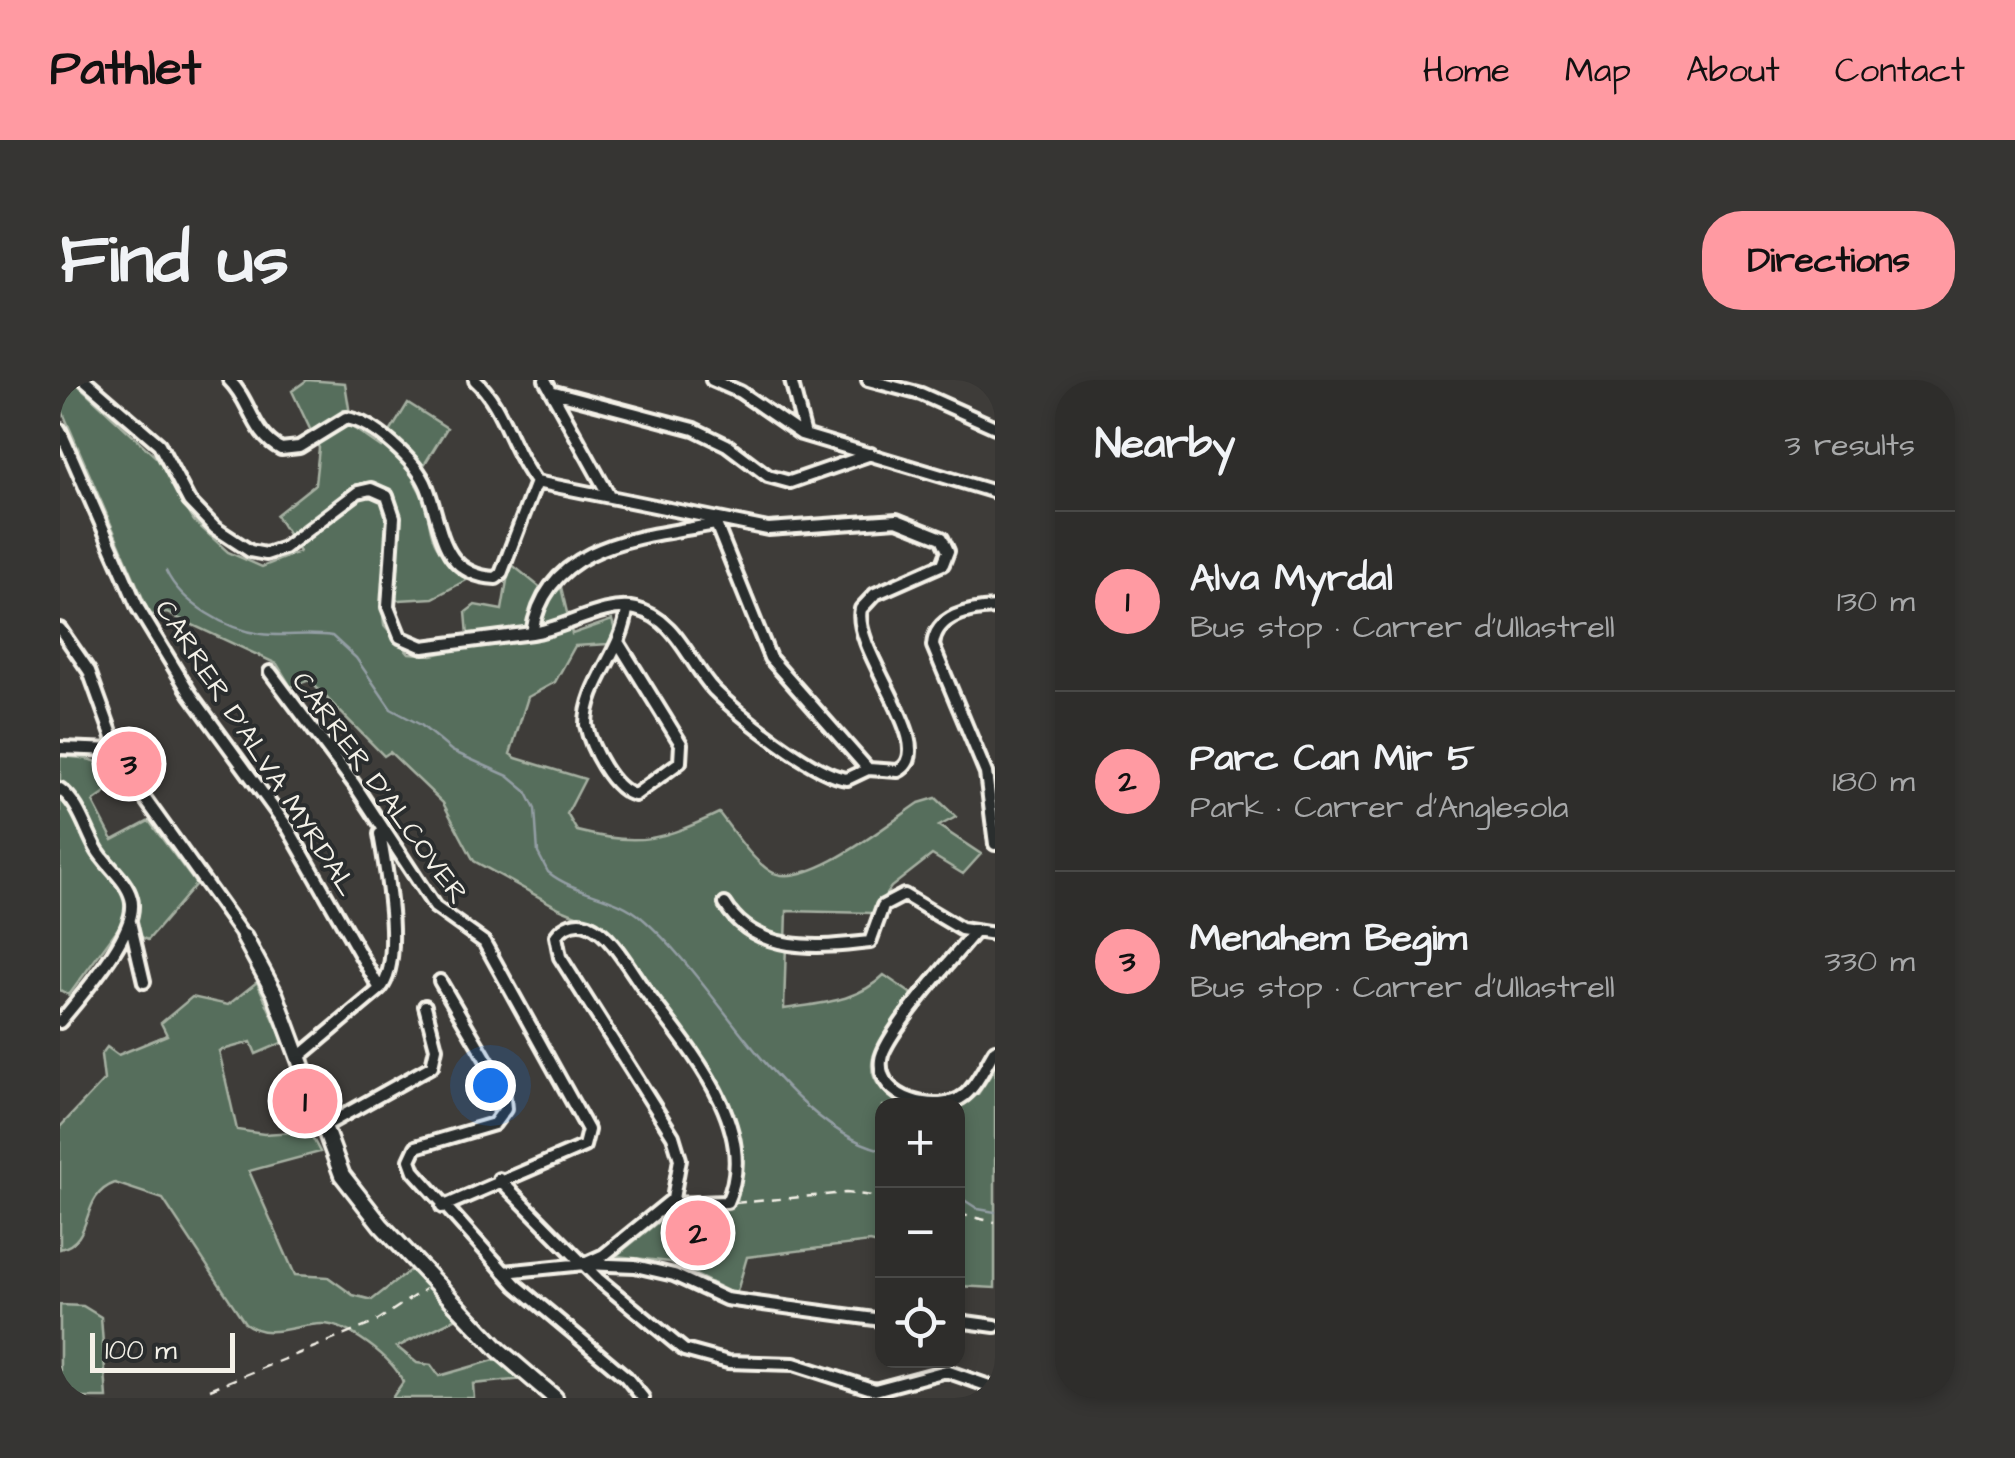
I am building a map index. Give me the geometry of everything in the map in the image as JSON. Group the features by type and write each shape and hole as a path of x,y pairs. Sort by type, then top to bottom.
{"street":[{"path":"85,380 159,444 189,501 214,528 250,552 266,554 284,548 358,492 371,490 386,496 394,517 388,607 396,632 407,642 432,646 532,633 627,608 648,614 667,627 713,689 820,770 847,779 868,769 898,771 911,761 908,731 862,634 861,608 875,594 937,568 946,558 946,544 934,532 896,520 782,530 714,520 608,494 536,482 512,448 492,399 475,380"},
{"path":"229,380 242,394 261,434 281,448 300,447 346,418 372,429 427,486 444,548 480,575 496,578 501,574 536,482"},
{"path":"544,380 608,494"},
{"path":"712,380 805,435 995,492"},
{"path":"792,380 805,435"},
{"path":"868,380 921,394 995,428"},
{"path":"554,392 694,429 728,446 768,476 790,482 871,454"},
{"name":"CARRER D'ALVA MYRDAL","path":"60,430 138,608 191,695 316,872 380,989"},
{"path":"532,633 540,604 555,584 604,545 714,520"},
{"path":"714,520 770,658 868,769"},
{"path":"618,642 681,744 680,762 635,795 623,790 614,779 586,726 588,707 618,642 627,608"},
{"path":"995,608 948,620 936,632 933,646 986,773 995,844"},
{"path":"60,630 90,671 125,772 244,938 275,994 336,1166 357,1198 499,1350 556,1398"},
{"name":"CARRER D'ALCOVER","path":"270,672 444,917 484,942 588,1130 584,1146 499,1179 442,1207"},
{"path":"60,748 115,750"},
{"path":"60,790 74,804 102,858 131,896 130,922 144,982"},
{"path":"298,1058 380,989 389,969 390,898 378,823"},
{"path":"725,904 735,922 782,944 816,947 870,942 883,906 904,895 972,934 995,934"},
{"path":"60,1022 130,922"},
{"path":"584,1264 604,1256 668,1204 678,1182 678,1149 654,1102 560,957 556,936 568,924 589,925 608,942 708,1080 732,1139 734,1170 727,1202 668,1204"},
{"path":"972,934 885,1045 881,1069 888,1085 910,1099 947,1103 968,1092 995,1050"},
{"path":"440,980 503,1088 506,1102 503,1115 494,1124 431,1140 412,1150 414,1171 442,1207 504,1272 641,1395 653,1398"},
{"path":"321,1128 432,1066 436,1048 425,1006"},
{"path":"499,1179 619,1298 693,1353 728,1362 794,1364 876,1390 946,1371 995,1388"},
{"path":"504,1272 584,1264 661,1271 726,1299 875,1319"},
{"path":"965,1322 995,1326"}],"path":[{"path":"727,1202 846,1193 875,1196"},
{"path":"965,1216 995,1222"},
{"path":"210,1389 392,1314 434,1280"}],"green space":[{"path":"73,380 157,458 194,521 228,552 262,567 299,552 276,515 315,484 319,448 292,391 307,380 345,383 352,427 381,447 408,403 447,428 414,481 440,552 470,578 433,598 382,601 384,625 409,653 432,655 469,647 466,612 475,605 502,610 510,563 552,597 561,587 572,634 612,620 615,631 609,644 575,646 555,682 528,697 510,754 585,779 567,814 577,831 617,839 650,838 719,813 756,859 770,871 785,875 803,872 846,853 919,803 936,798 956,817 939,826 981,854 963,874 932,855 891,887 873,913 787,911 784,1009 850,996 884,975 913,995 874,1053 876,1081 894,1098 875,1098 875,1243 747,1257 736,1295 670,1262 616,1256 669,1213 737,1203 743,1153 728,1100 681,1025 605,927 559,908 474,861 443,803 390,752 384,756 309,680 291,687 277,664 167,613 150,615 60,406 60,382"},
{"path":"60,756 95,761 122,781 93,802 113,840 149,821 196,884 148,940 119,927 69,995 60,990"},
{"path":"257,982 284,1042 256,1054 251,1042 219,1051 237,1130 264,1134 309,1131 320,1152 249,1171 295,1275 328,1277 353,1295 372,1300 413,1268 459,1317 397,1347 417,1363 431,1365 439,1376 498,1359 524,1379 473,1384 474,1398 392,1398 403,1382 398,1373 368,1344 344,1330 322,1324 263,1331 245,1323 163,1199 115,1183 96,1198 79,1237 60,1249 60,1127 104,1080 101,1055 107,1047 118,1055 167,1035 161,1023 192,997 228,1005"},
{"path":"995,1068 995,1288 965,1286 965,1103 978,1094"},
{"path":"60,1305 83,1306 101,1317 107,1398 60,1398"}],"waterway":[{"path":"166,571 194,604 234,627 261,634 332,636 356,658 391,709 421,725 452,751 508,776 526,791 535,809 538,853 548,872 571,886 620,904 643,919 671,946 783,1083 814,1113 847,1136 875,1147"},
{"path":"965,1201 978,1209 995,1212"}],"place":[{"name":"Menahem Begim","path":"129,764"},
{"name":"Alva Myrdal","path":"305,1101"},
{"name":"Parc Can Mir 5","path":"698,1233"}]}
